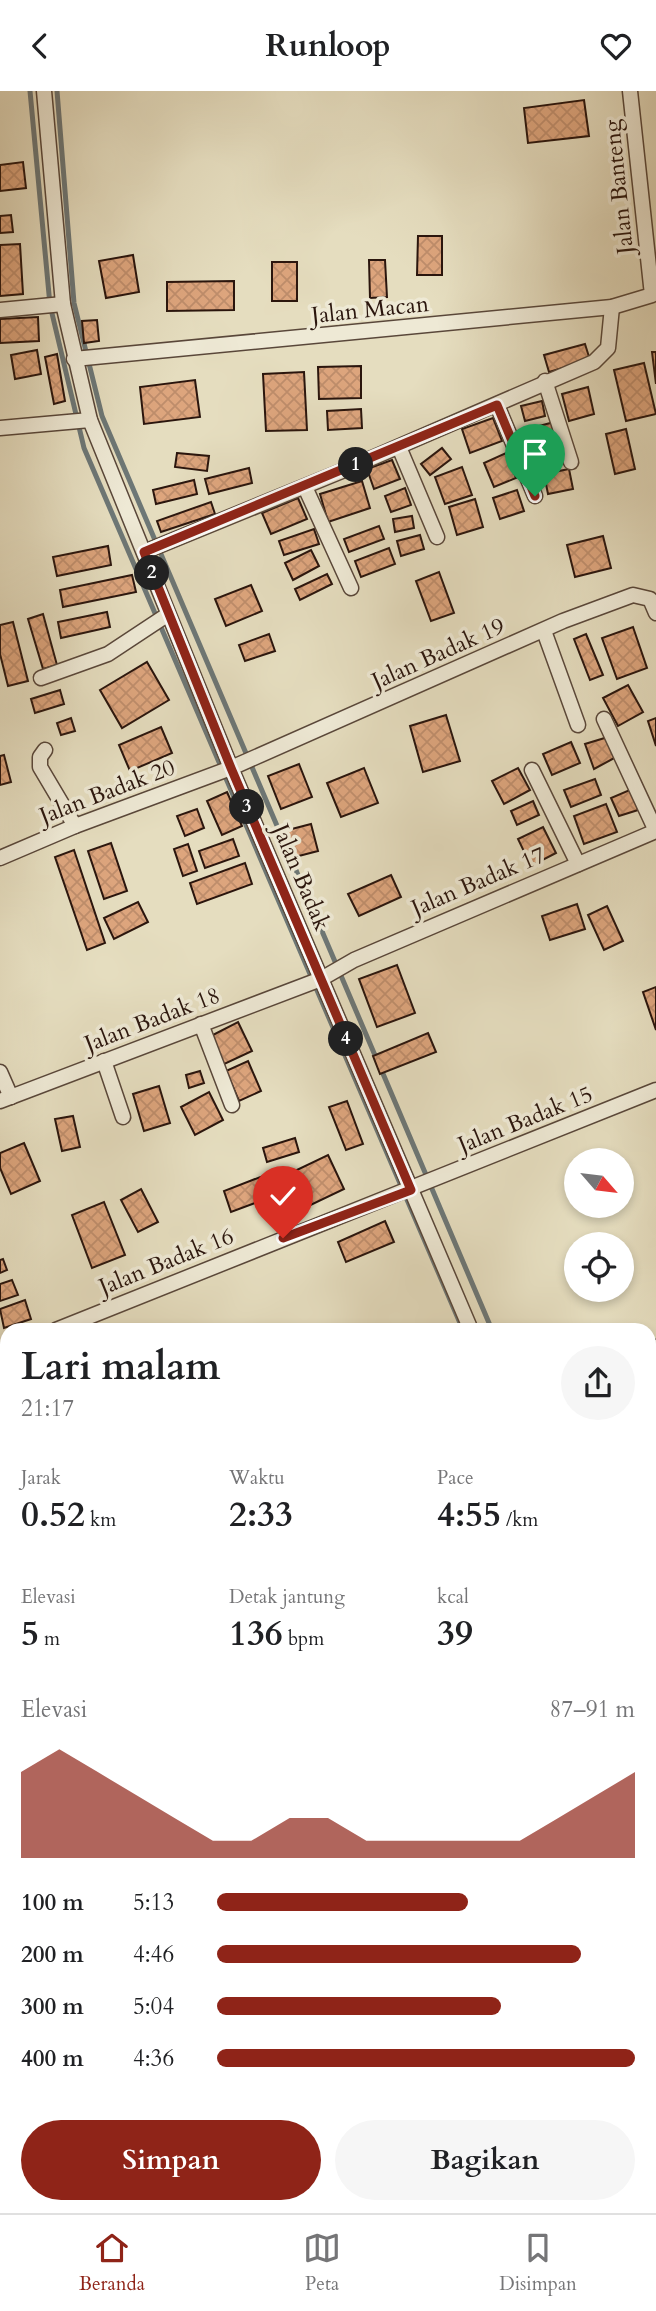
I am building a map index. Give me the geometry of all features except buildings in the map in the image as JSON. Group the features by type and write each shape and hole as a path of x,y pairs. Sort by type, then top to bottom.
{"street":[{"name":"Jalan Badak","path":"44,91 63,304 90,420 231,768 468,1323"},
{"name":"Jalan Banteng","path":"631,91 650,278"},
{"name":"Jalan Macan","path":"74,359 612,307 654,295 650,278"},
{"path":"0,310 63,304"},
{"path":"144,552 399,447 601,357 608,348 612,307"},
{"path":"545,381 571,462"},
{"path":"497,405 535,496"},
{"path":"0,428 90,420"},
{"path":"399,447 437,537"},
{"path":"305,487 351,588"},
{"name":"Jalan Badak 19","path":"231,768 544,631 633,595 650,599 656,613"},
{"path":"41,678 108,654 167,615"},
{"path":"544,631 578,725"},
{"path":"604,719 656,831"},
{"path":"45,750 40,757 40,767 75,826"},
{"name":"Jalan Badak 20","path":"0,858 75,826 231,768"},
{"path":"532,769 578,864"},
{"name":"Jalan Badak 17","path":"321,979 355,960 656,831"},
{"name":"Jalan Badak 18","path":"6,1099 321,979"},
{"path":"201,1024 232,1105"},
{"path":"104,1061 122,1117"},
{"path":"0,1072 6,1099"},
{"name":"Jalan Badak 15","path":"411,1190 656,1090"},
{"name":"Jalan Badak 16","path":"74,1323 411,1190"}],"waterway":[{"path":"30,91 50,305 84,448 460,1323"},
{"path":"57,91 74,303 102,416 377,1060"},
{"path":"381,1069 489,1323"}],"route":[{"path":"283,1238 411,1190 231,768 167,615 144,552 497,405 535,496"}]}
